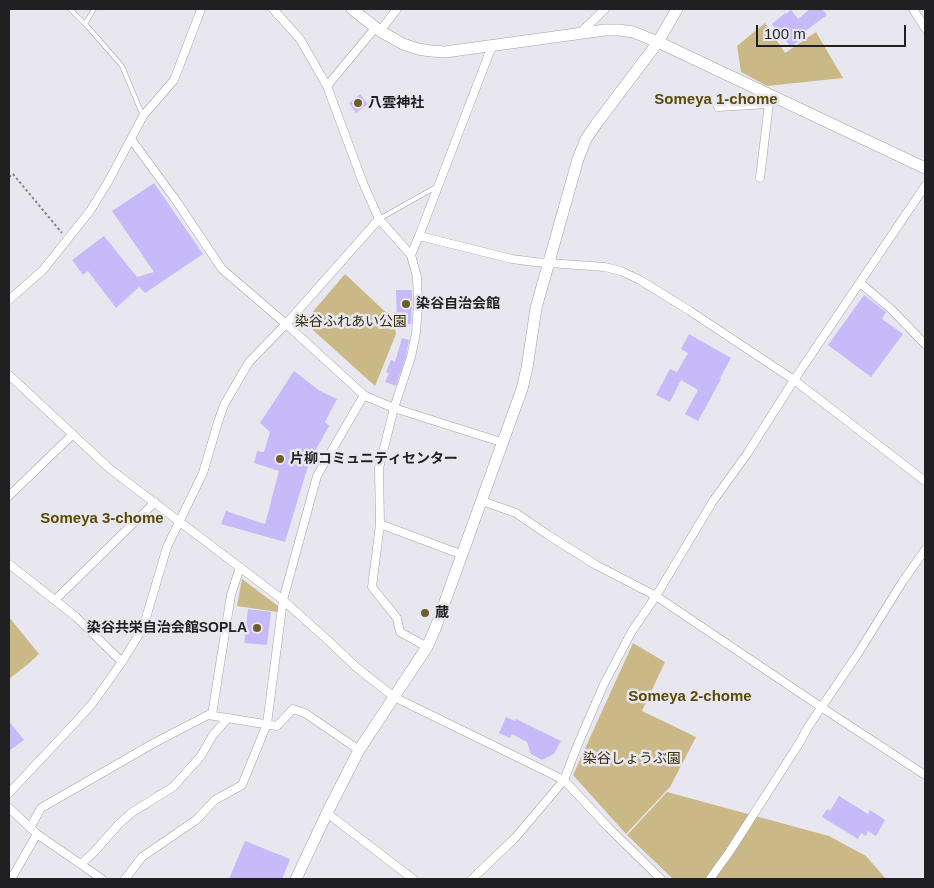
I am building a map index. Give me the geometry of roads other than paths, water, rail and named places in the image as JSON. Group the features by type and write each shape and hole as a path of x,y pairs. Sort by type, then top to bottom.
{"street":[{"path":"9,300 44,270 90,211 108,182 143,116 174,80 201,9"},
{"path":"273,9 300,39 328,86 363,183 379,219 411,255 416,277 418,305 416,333 411,357 394,408 379,468 380,524 372,587 398,618 400,632 427,647"},
{"path":"352,9 378,29 403,44 431,51 445,52 605,30 619,30 642,34 769,99 925,168"},
{"path":"328,86 397,9"},
{"path":"578,34 605,9"},
{"path":"296,879 359,750 427,647 436,629 522,389 536,308 578,159 586,140 658,42 677,9"},
{"path":"913,9 925,28"},
{"path":"411,255 492,46"},
{"path":"718,107 769,99"},
{"path":"760,178 769,99"},
{"path":"130,139 175,199 222,269 364,395 394,408 504,443"},
{"path":"472,879 514,838 564,780 612,669 632,631 656,596 713,501 747,454 794,380 925,186"},
{"path":"9,793 92,704 122,662 143,628 167,546 203,473 224,405 249,362 286,324 379,219"},
{"path":"419,236 512,259 605,267 640,280 794,380 925,481"},
{"path":"860,283 891,309 925,344"},
{"path":"9,375 110,469 282,600 356,667 394,698 564,780 608,828 661,879"},
{"path":"125,879 142,857 196,820 215,800 242,784 267,724 282,600 317,476 364,395"},
{"path":"9,496 73,434"},
{"path":"482,501 516,513 548,536 596,565 656,596 821,708 925,775"},
{"path":"55,600 155,502"},
{"path":"380,524 463,555"},
{"path":"710,879 925,550"},
{"path":"9,564 76,616 122,662"},
{"path":"212,715 231,595 240,567"},
{"path":"30,828 40,808 208,715 277,726 293,709 305,712 359,750"},
{"path":"81,864 132,813 173,787 201,756 214,735 228,718"},
{"path":"9,808 37,834 102,879"},
{"path":"327,813 413,879"},
{"path":"11,879 37,834"}],"lane":[{"path":"70,9 122,66 143,116"},
{"path":"85,24 94,9"},
{"path":"379,219 439,186"}],"place":[{"name":"八雲神社","path":"358,103"},
{"name":"染谷自治会館","path":"406,304"},
{"name":"片柳コミュニティセンター","path":"280,459"},
{"name":"蔵","path":"425,613"},
{"name":"染谷共栄自治会館SOPLA","path":"257,628"}],"district":[{"name":"Someya 1-chome","path":"716,100"},
{"name":"Someya 3-chome","path":"102,519"},
{"name":"Someya 2-chome","path":"690,697"}],"park label":[{"name":"染谷ふれあい公園","path":"351,322"},
{"name":"染谷しょうぶ園","path":"632,759"}]}
